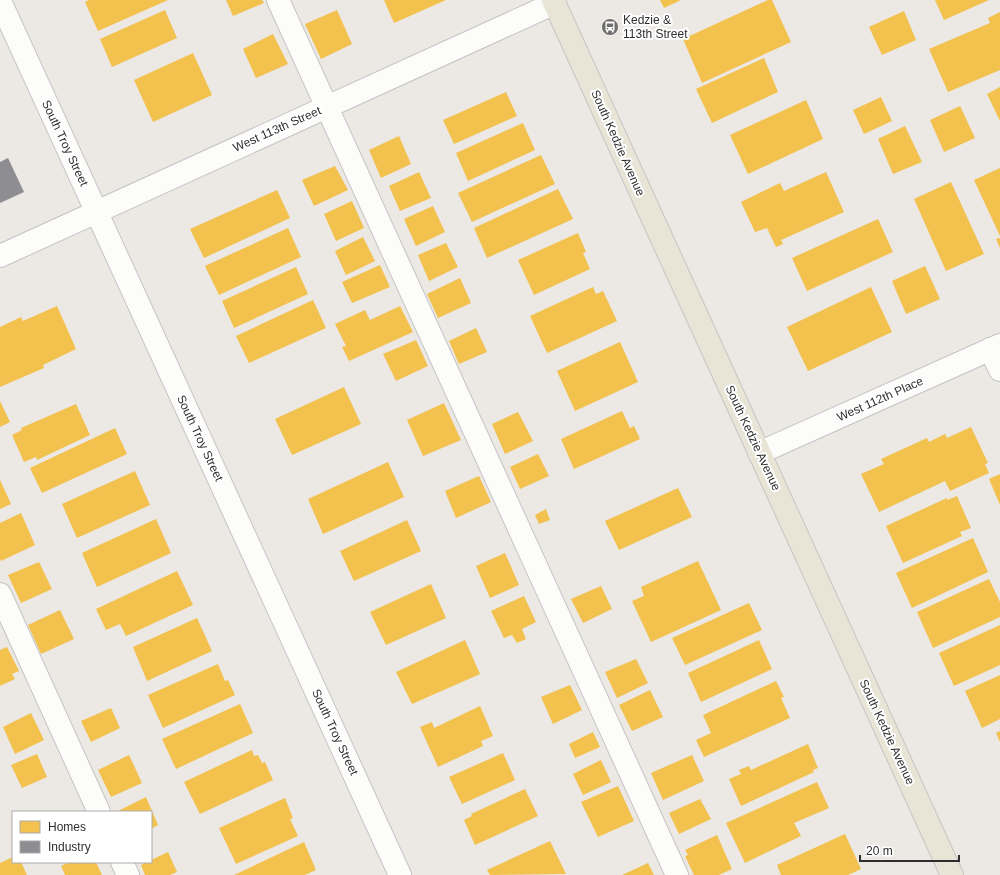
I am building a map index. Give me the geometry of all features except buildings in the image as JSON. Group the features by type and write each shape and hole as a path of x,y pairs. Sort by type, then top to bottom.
{"main road":[{"name":"South Kedzie Avenue","path":"554,2 952,875"}],"street":[{"path":"278,0 677,875"},
{"name":"South Troy Street","path":"0,1 400,875"},
{"name":"West 113th Street","path":"0,256 554,2"},
{"path":"995,347 1000,370"},
{"name":"West 112th Place","path":"759,452 995,347"},
{"path":"0,594 99,811"},
{"path":"122,863 128,875"}],"place":[{"name":"Kedzie & 113th Street","path":"610,27"}]}
